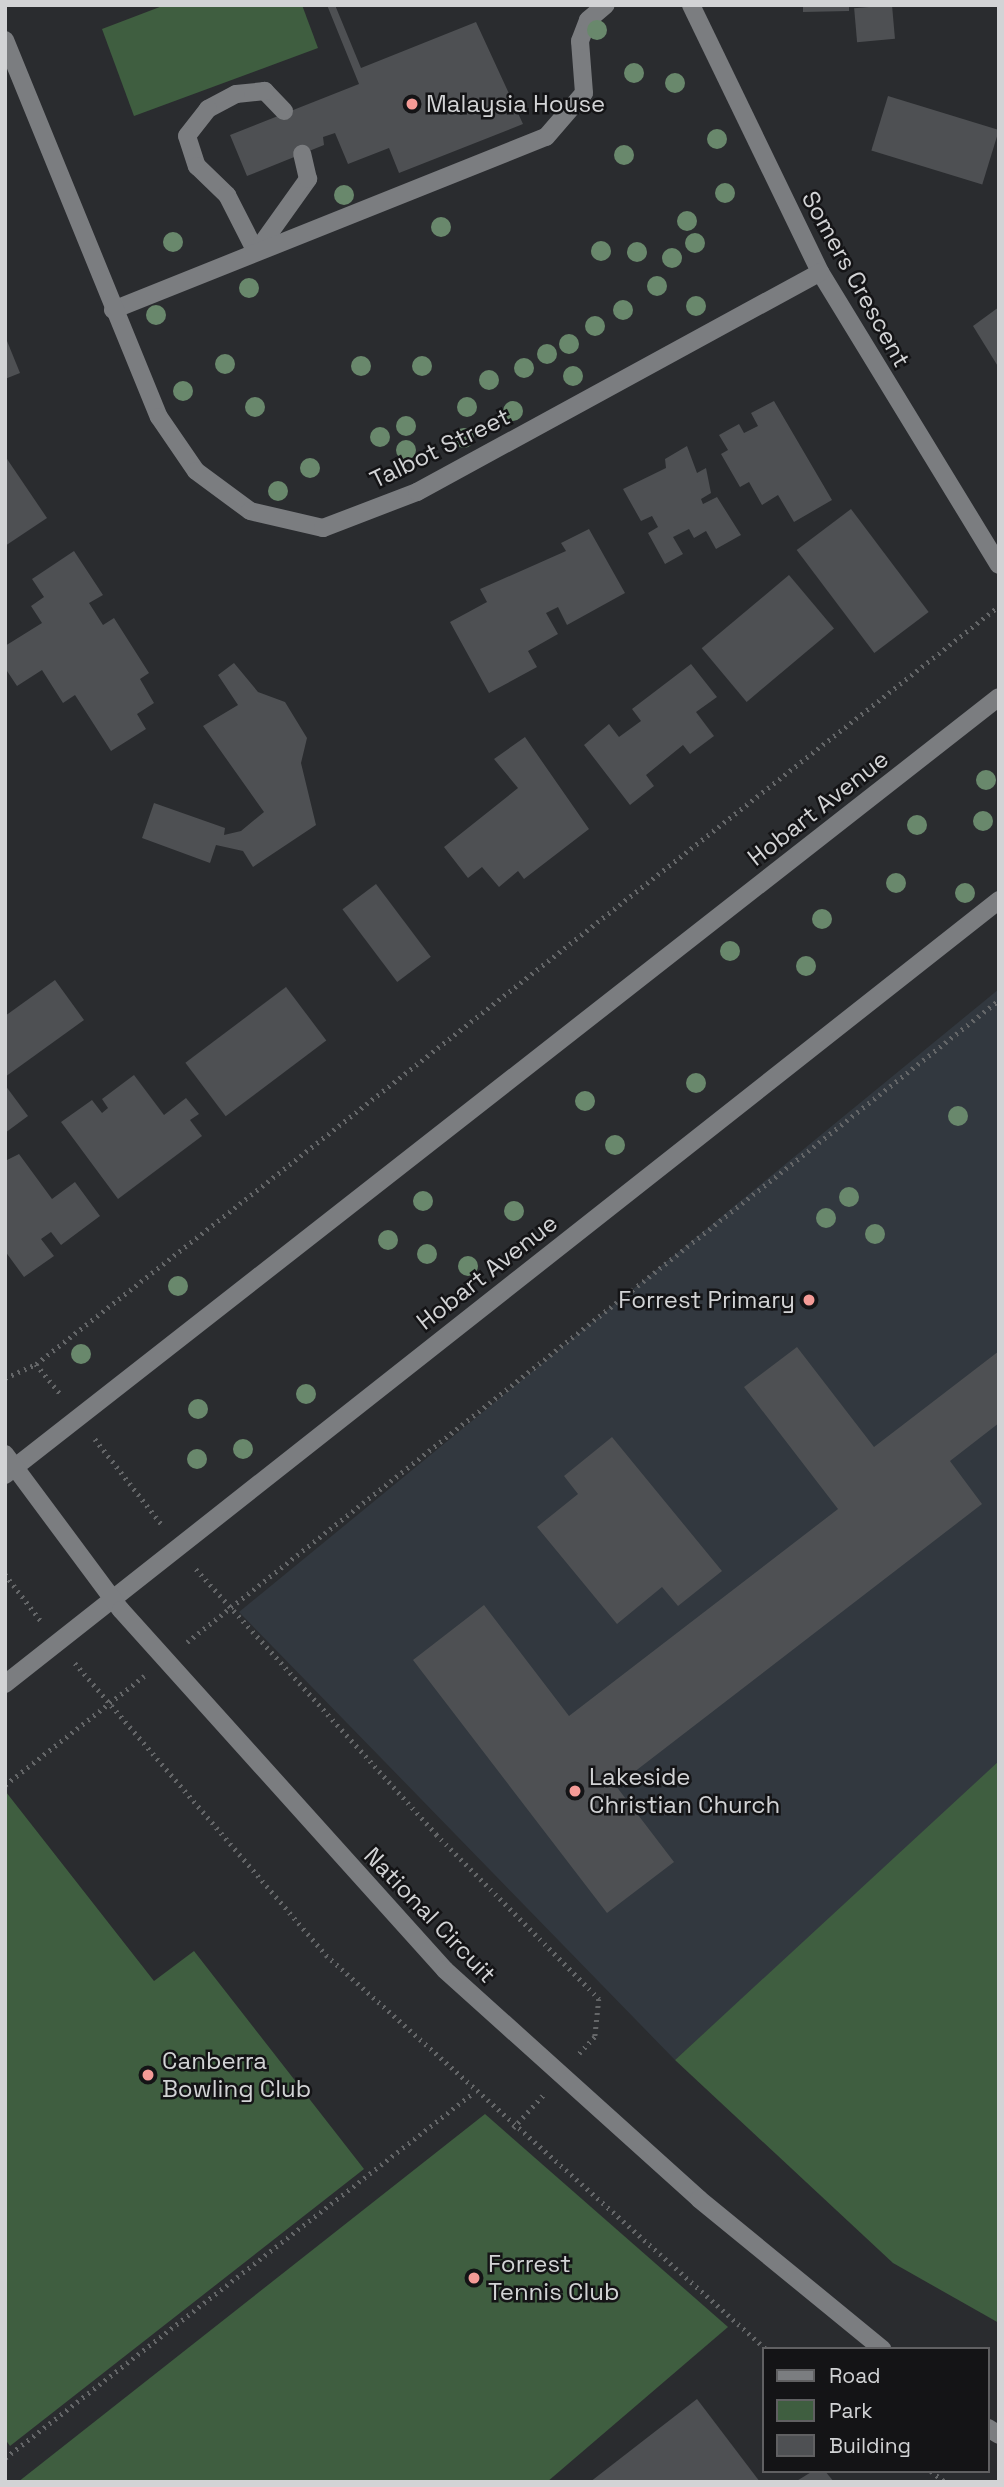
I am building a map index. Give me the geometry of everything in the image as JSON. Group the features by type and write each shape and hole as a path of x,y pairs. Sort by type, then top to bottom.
{"street":[{"path":"113,310 546,137 584,93 580,41 588,20 606,5"},
{"name":"Somers Crescent","path":"691,5 820,272 999,565"},
{"name":"Talbot Street","path":"5,40 113,310 159,417 196,471 250,511 323,528 417,492 820,272"},
{"path":"256,252 227,195 197,166 187,136 208,108 236,94 265,91 284,111"},
{"path":"256,252 308,179 302,153"},
{"name":"Hobart Avenue","path":"9,1466 999,697"},
{"name":"Hobart Avenue","path":"5,1684 999,900"},
{"name":"National Circuit","path":"9,1466 112,1599 445,1970 699,2199 880,2347"}],"path":[{"path":"5,1378 36,1364 999,606"},
{"path":"196,1635 999,1000"},
{"path":"36,1364 58,1392"},
{"path":"97,1441 167,1531"},
{"path":"5,1574 46,1627"},
{"path":"202,1577 228,1609 599,1999 595,2037 581,2052"},
{"path":"77,1667 107,1705 326,1955 473,2093 764,2347"},
{"path":"5,1785 146,1674"},
{"path":"513,2128 549,2088"},
{"path":"5,2458 473,2093"}],"shaded area":[{"name":"Forrest Primary","path":"999,989 999,1766 675,2060 239,1612"}],"green space":[{"path":"165,5 302,5 318,48 134,116 102,29"},
{"path":"999,1761 999,2323 893,2263 675,2060"},
{"name":"Canberra Bowling Club","path":"6,1792 154,1981 194,1951 364,2169 10,2446 5,2439"},
{"name":"Forrest Tennis Club","path":"485,2114 728,2327 547,2482 18,2482"}],"building":[{"name":"Malaysia House","path":"327,5 335,5 361,68 476,22 523,124 399,173 389,148 348,164 335,133 323,137 324,145 247,176 230,135 359,84"},
{"path":"803,5 849,5 849,11 803,12"},
{"path":"892,5 895,39 857,42 854,8"},
{"path":"888,96 999,130 982,184 871,151"},
{"path":"999,307 999,368 973,326"},
{"path":"5,336 20,373 5,379"},
{"path":"774,401 832,500 794,522 778,495 762,505 749,482 740,487 721,454 728,450 719,435 739,424 744,433 758,426 751,413"},
{"path":"687,446 697,473 706,468 711,493 701,499 703,504 717,497 741,535 716,549 706,531 694,538 689,529 673,537 683,554 665,564 648,533 658,527 652,516 641,521 623,489 666,468 665,459"},
{"path":"5,456 47,518 5,546"},
{"path":"851,509 929,612 874,653 797,550"},
{"path":"589,529 625,593 567,625 558,607 546,613 558,634 528,651 537,667 489,693 450,622 487,602 480,589 566,551 561,543"},
{"path":"74,551 103,595 89,603 103,625 114,618 149,673 140,679 154,703 137,714 146,729 111,751 75,695 63,703 42,670 17,686 5,668 5,646 42,623 31,606 44,597 32,579"},
{"path":"789,575 834,629 747,702 702,648"},
{"path":"234,663 258,692 285,702 307,738 301,763 316,825 253,867 243,851 216,845 210,863 142,838 154,803 225,828 224,835 241,831 264,812 203,726 238,705 218,675"},
{"path":"691,664 717,697 696,712 714,736 690,754 683,745 646,775 654,786 630,805 584,745 609,724 619,737 641,721 632,709"},
{"path":"525,737 589,829 524,879 518,871 499,887 482,867 468,878 444,847 518,788 494,759"},
{"path":"376,884 431,957 397,982 342,909"},
{"path":"55,980 84,1020 5,1077 5,1016"},
{"path":"286,987 326,1041 226,1116 185,1063"},
{"path":"134,1075 164,1115 186,1098 199,1114 190,1120 202,1136 118,1199 61,1122 92,1100 102,1113 108,1108 102,1099"},
{"path":"5,1085 28,1116 5,1133"},
{"path":"19,1154 52,1199 75,1182 100,1216 61,1245 51,1232 41,1239 54,1256 24,1277 5,1251 5,1161"},
{"path":"797,1347 874,1447 999,1351 999,1423 950,1461 982,1504 616,1786 674,1862 607,1913 413,1660 484,1605 569,1716 838,1509 744,1387"},
{"path":"612,1437 722,1571 678,1606 662,1587 617,1624 537,1527 578,1494 564,1476"},
{"path":"697,2399 760,2482 590,2482"},
{"path":"810,2473 827,2473 834,2482 795,2482"}],"place":[{"name":"Malaysia House","path":"412,104"},
{"name":"Forrest Primary","path":"809,1300"},
{"name":"Lakeside Christian Church","path":"575,1791"},
{"name":"Canberra Bowling Club","path":"148,2075"},
{"name":"Forrest Tennis Club","path":"474,2278"}]}
